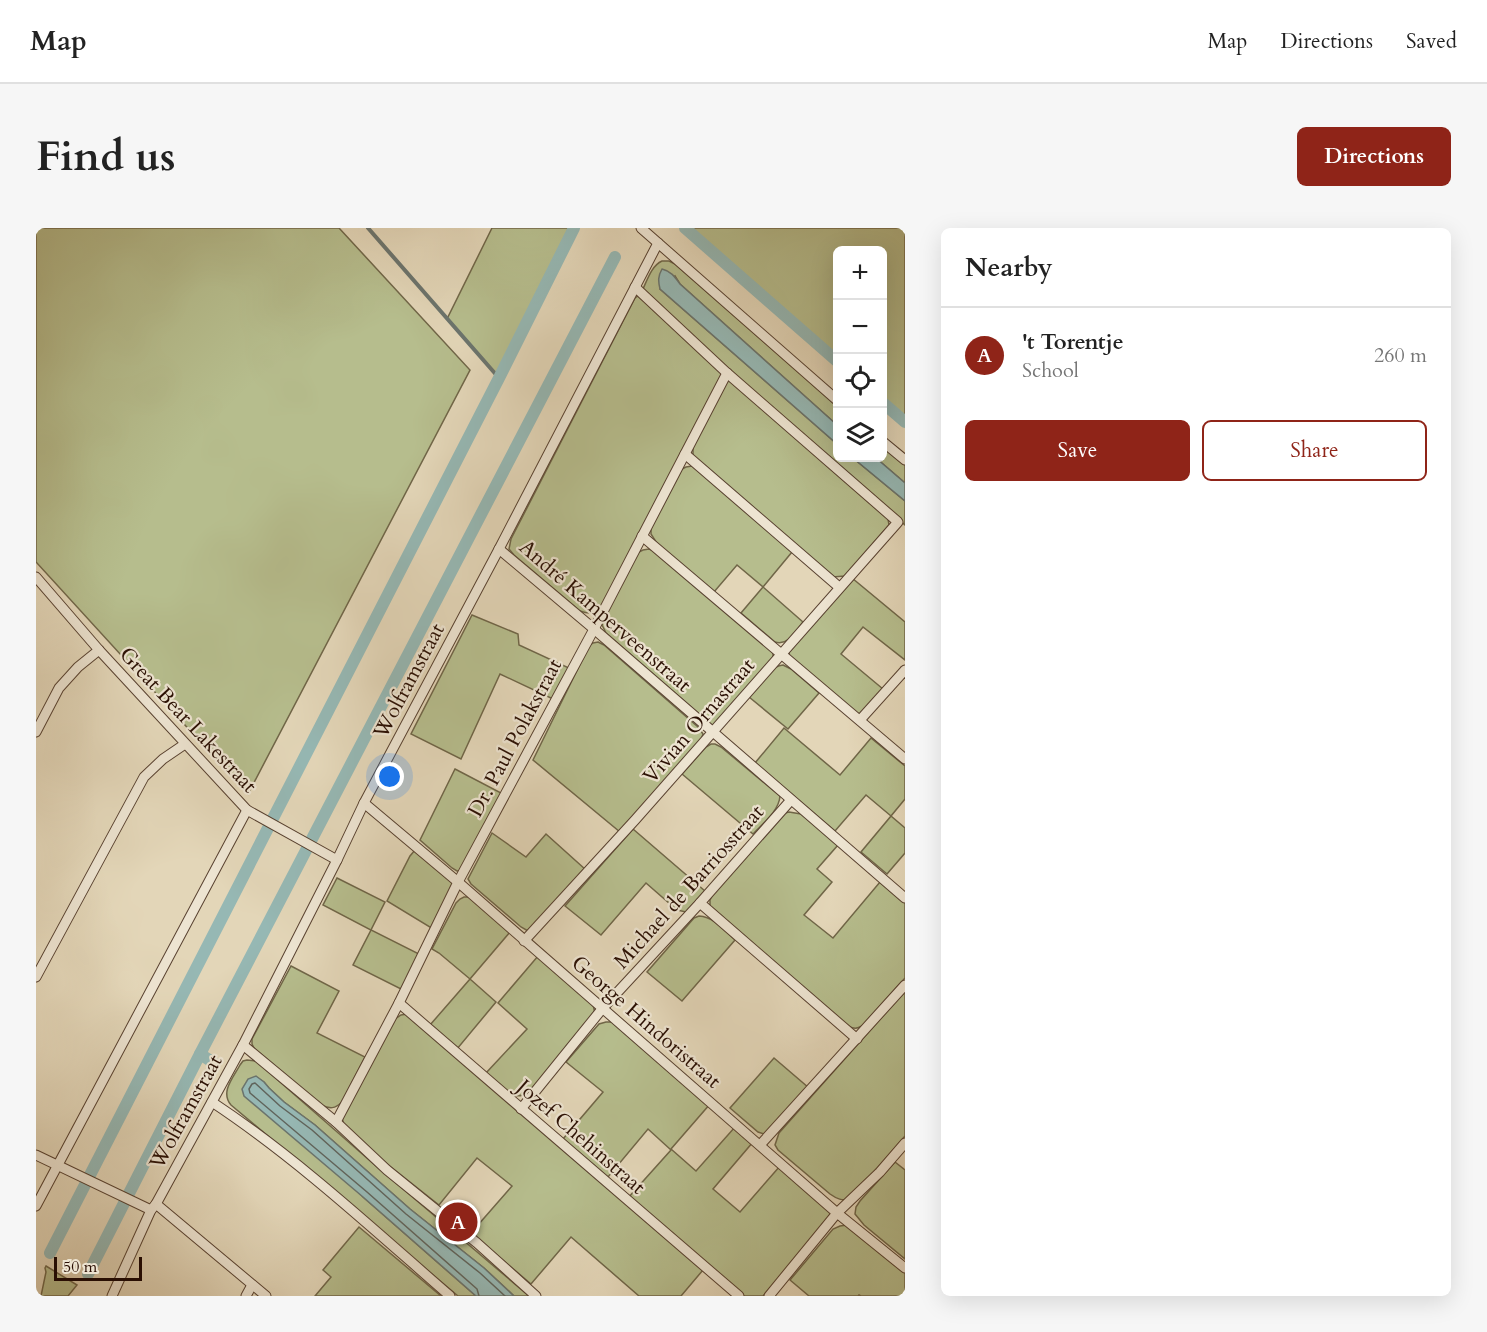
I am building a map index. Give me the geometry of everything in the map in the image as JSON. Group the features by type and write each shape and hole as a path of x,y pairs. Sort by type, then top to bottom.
{"street":[{"path":"641,228 833,397"},
{"name":"Wolframstraat","path":"112,1296 151,1207 243,1045 332,857 364,803 499,549 658,243"},
{"path":"635,287 727,373"},
{"name":"Dr. Paul Polakstraat","path":"336,1122 399,1004 458,882 594,629 727,373"},
{"name":"Vivian Ornastraat","path":"524,941 635,820 898,522 727,373"},
{"path":"887,445 905,460"},
{"path":"685,454 839,588"},
{"path":"642,536 905,759"},
{"name":"André Kamperveenstraat","path":"499,549 905,898"},
{"name":"Great Bear Lakestraat","path":"36,577 99,651 247,810 332,857"},
{"path":"36,732 59,688 78,667 99,651"},
{"path":"860,720 905,670"},
{"path":"36,977 144,777 163,759 185,744"},
{"name":"Michael de Barriosstraat","path":"521,1109 602,1009 792,800"},
{"name":"George Hindoristraat","path":"364,803 458,882 837,1213 905,1268"},
{"path":"36,1206 247,810"},
{"path":"700,903 857,1039"},
{"path":"760,1145 905,985"},
{"name":"Jozef Chehinstraat","path":"399,1004 739,1296"},
{"path":"243,1045 336,1122 387,1170 477,1243 536,1296"},
{"path":"212,1102 297,1164 450,1296"},
{"path":"769,1296 837,1213 880,1172 905,1143"},
{"path":"36,1155 151,1207 266,1296"},
{"path":"246,1296 252,1284"}],"green space":[{"path":"36,228 339,228 470,370 248,794 36,562"},
{"path":"492,228 574,228 499,378 447,319"},
{"path":"685,228 905,228 905,422 887,406 887,246 833,246 833,358"},
{"path":"669,261 675,264 833,402 833,421 680,284 675,276 660,289 833,440 833,462 642,291 658,263"},
{"path":"638,296 723,372 601,607 594,612 586,613 580,611 509,549 511,539"},
{"path":"731,380 888,519 889,525 845,576 832,577 693,457 693,445 727,381"},
{"path":"887,449 905,465 905,483 881,462 887,462"},
{"path":"833,462 858,462 905,501 905,525"},
{"path":"692,466 792,552 763,587 737,565 714,592 658,545 651,534 651,528 682,469"},
{"path":"649,549 657,552 773,653 773,659 714,727 606,633 602,625 637,553"},
{"path":"852,578 905,622 905,660 863,627 841,654 883,689 864,713 859,714 790,658 789,652"},
{"path":"763,587 803,622 784,642 775,642 741,613"},
{"path":"472,615 518,634 519,645 569,668 553,699 500,674 461,759 411,734"},
{"path":"598,642 698,727 703,734 701,740 620,832 533,760 589,646"},
{"path":"783,665 819,693 788,729 749,697 768,673"},
{"path":"784,728 840,775 871,738 905,766 905,799 891,816 866,795 835,831 755,763"},
{"path":"711,744 721,747 780,796 774,812 753,834 682,774"},
{"path":"455,769 503,794 463,871 452,868 420,840"},
{"path":"785,813 801,814 838,845 817,869 832,882 804,915 833,938 880,882 905,903 905,978 859,1028 848,1026 710,906 713,894"},
{"path":"891,816 905,828 905,853 887,874 861,852"},
{"path":"633,829 705,891 686,912 677,910 646,883 601,935 565,906"},
{"path":"492,833 526,857 546,834 586,870 528,931 471,884 468,879"},
{"path":"415,850 455,884 433,929 387,901"},
{"path":"337,878 385,902 371,930 323,905"},
{"path":"464,897 470,897 510,932 470,979 432,949 456,903"},
{"path":"699,916 714,921 735,940 682,1001 647,972 694,918"},
{"path":"371,930 419,954 401,989 353,965"},
{"path":"538,956 591,1002 594,1014 592,1022 529,1092 516,1096 505,1092 486,1073 527,1029 498,1003"},
{"path":"291,966 339,991 317,1033 365,1057 342,1102 335,1107 321,1105 252,1044 252,1039"},
{"path":"470,979 496,1002 457,1049 430,1025"},
{"path":"905,991 905,1136 850,1199 840,1199 830,1194 775,1145 779,1133"},
{"path":"407,1014 703,1270 681,1296 639,1296 571,1237 531,1284 471,1233 512,1186 477,1158 439,1205 372,1152 344,1125 342,1118 395,1019"},
{"path":"612,1022 710,1104 671,1149 696,1171 735,1127 753,1142 713,1189 740,1212 780,1166 826,1204 832,1215 830,1222 763,1296 743,1296 628,1198 671,1150 648,1129 608,1177 563,1139 603,1092 566,1062 599,1024"},
{"path":"774,1058 809,1088 764,1134 758,1132 730,1108"},
{"path":"247,1060 256,1061 529,1296 514,1296 484,1268 410,1209 315,1125 256,1077 363,1197 476,1296 458,1296 231,1105 227,1090 240,1065"},
{"path":"895,1162 905,1170 905,1259 864,1225 855,1214 860,1201"},
{"path":"847,1225 905,1270 905,1296 809,1296 790,1280 833,1229"},
{"path":"359,1227 441,1296 315,1296 331,1277 323,1270"},
{"path":"46,1266 77,1285 68,1296 41,1296"}],"water":[{"path":"662,269 668,271 833,421 833,440 660,289"},
{"path":"858,462 881,462 905,483 905,501"},
{"path":"256,1076 410,1209 484,1268 514,1296 476,1296 244,1096 242,1089 248,1079"}],"waterway":[{"path":"368,228 499,378"},
{"path":"50,1253 574,228"},
{"path":"685,228 833,358"},
{"path":"88,1274 615,257"},
{"path":"887,406 905,422"},
{"path":"200,1054 214,1063"}],"place":[{"name":"'t Torentje","path":"458,1222"}]}
